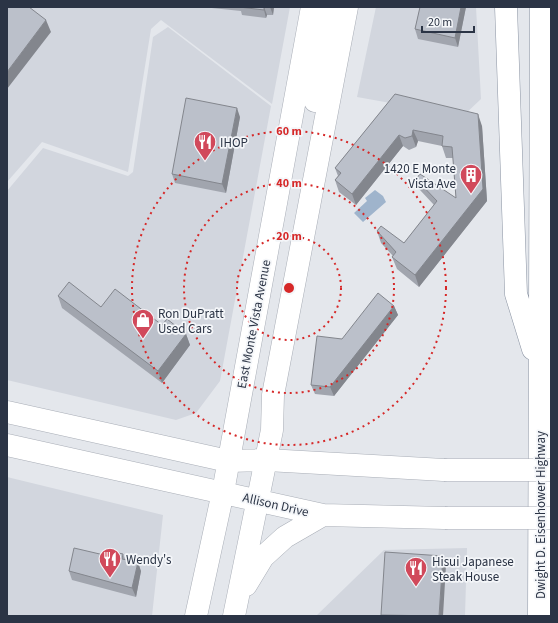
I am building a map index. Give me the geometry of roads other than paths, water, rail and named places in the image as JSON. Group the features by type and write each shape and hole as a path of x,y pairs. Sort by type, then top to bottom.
{"main road":[{"name":"East Monte Vista Avenue","path":"196,616 223,492 312,7"},
{"path":"328,7 324,30 324,40 329,53 337,60"},
{"path":"236,607 273,425 273,395 347,7"},
{"path":"506,7 516,294 540,372"},
{"name":"Dwight D. Eisenhower Highway","path":"539,616 541,7"},
{"path":"304,51 312,56 319,70 319,81 308,137 316,171"},
{"path":"7,412 228,461 266,460 444,470 551,470"},
{"name":"Allison Drive","path":"7,445 323,515 445,518 551,518"},
{"path":"236,607 263,557 285,537 323,515"}],"water":[{"path":"375,190 383,196 386,202 363,222 354,213 367,201 365,198"}],"place":[{"name":"IHOP","path":"205,162"},
{"name":"1420 E Monte Vista Ave","path":"471,194"},
{"name":"Ron DuPratt Used Cars","path":"143,340"},
{"name":"Wendy's","path":"110,578"},
{"name":"Hisui Japanese Steak House","path":"416,588"}]}
